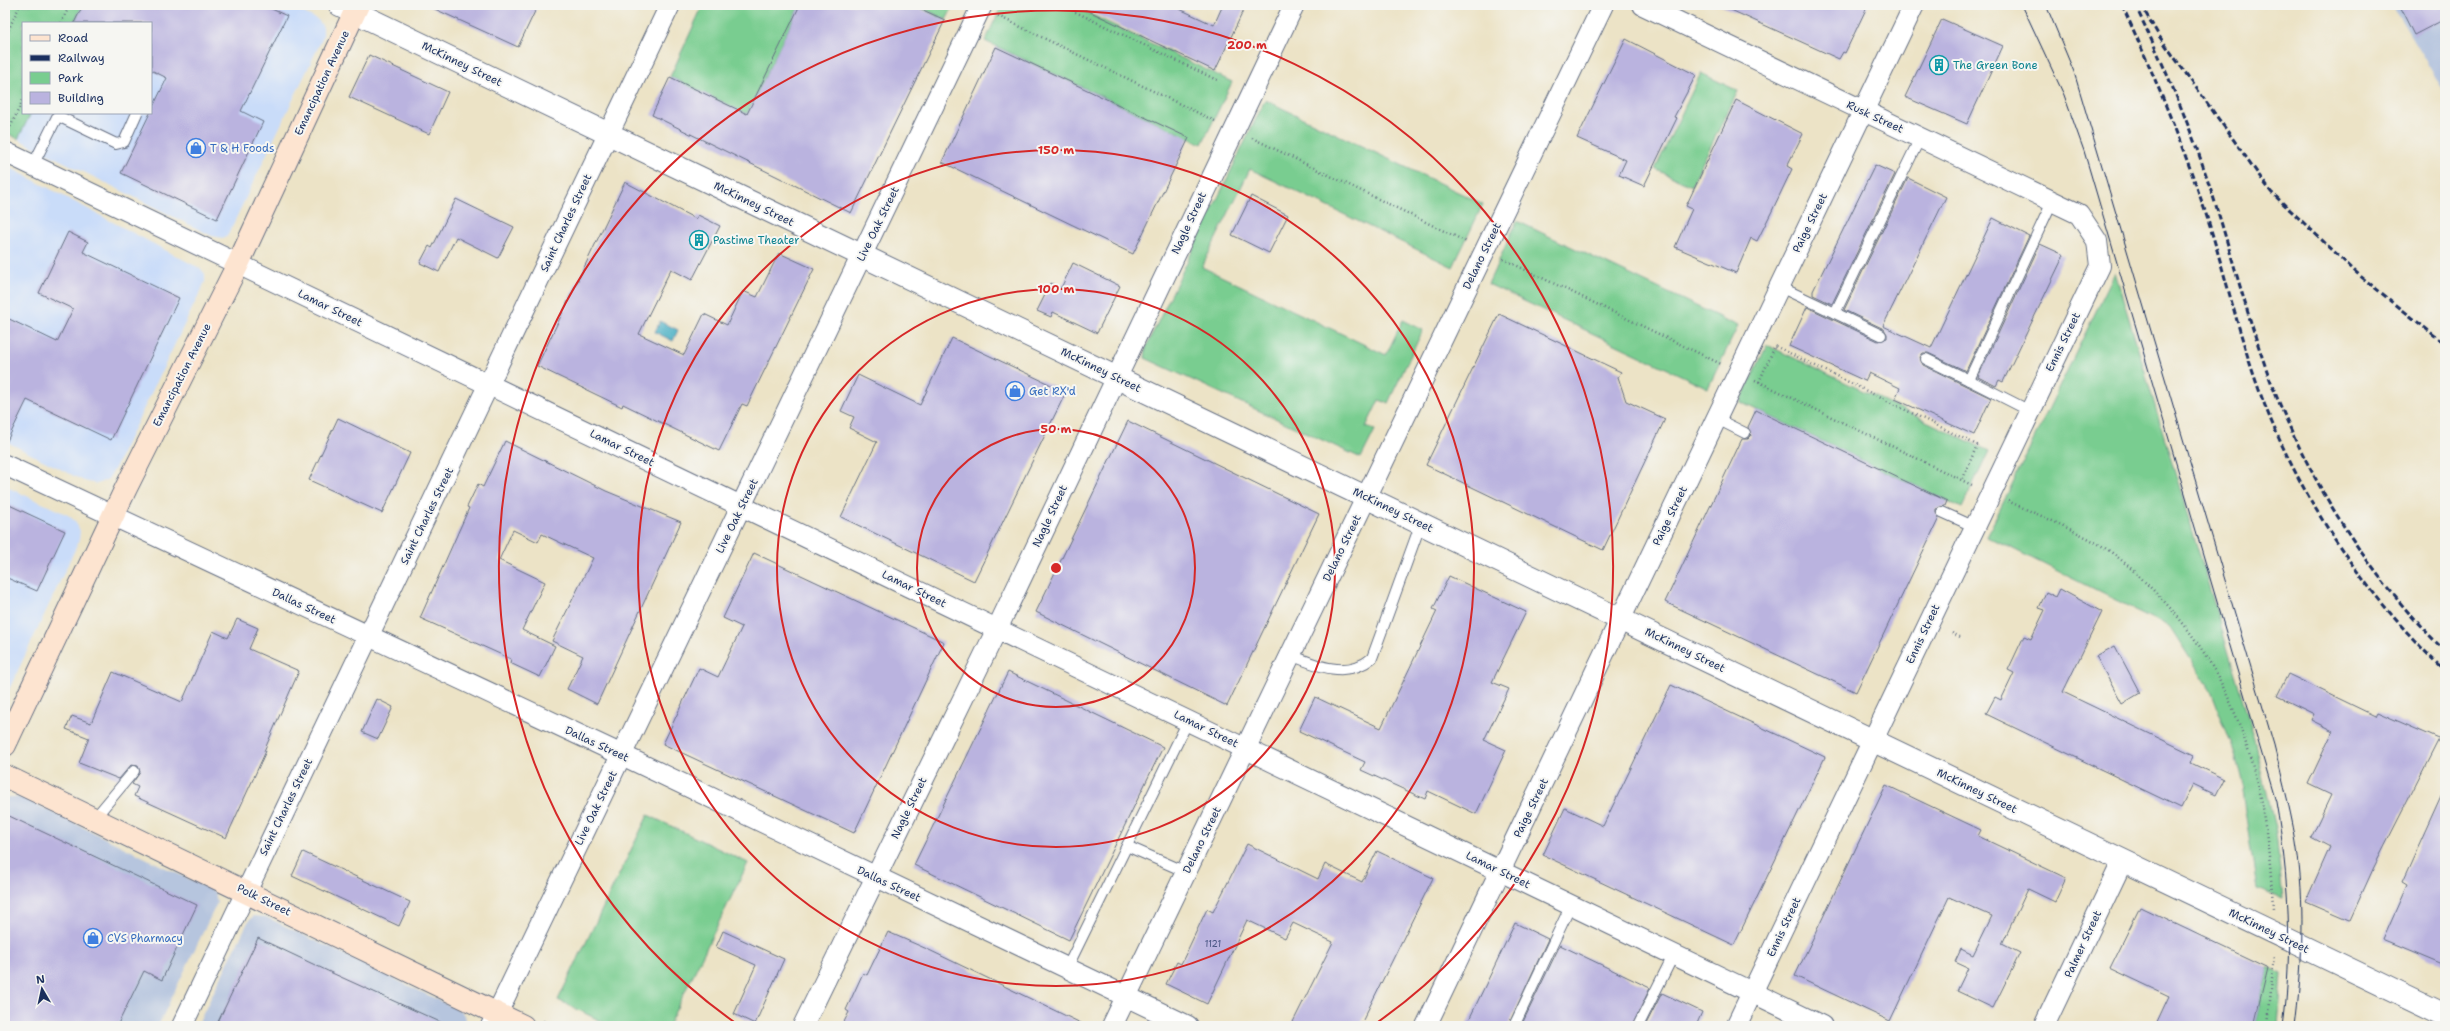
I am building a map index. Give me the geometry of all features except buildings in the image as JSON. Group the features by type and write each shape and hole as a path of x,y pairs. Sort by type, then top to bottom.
{"main road":[{"name":"Emancipation Avenue","path":"5,745 112,516 238,264 351,7"},
{"name":"Polk Street","path":"5,776 245,890 494,1020 523,1026"}],"street":[{"name":"Saint Charles Street","path":"182,1026 245,890 369,637 670,5"},
{"name":"Live Oak Street","path":"494,1020 982,5"},
{"name":"Nagle Street","path":"803,1026 997,629 1294,5"},
{"name":"Delano Street","path":"1112,1026 1603,5"},
{"name":"Rusk Street","path":"1643,5 2079,214 2097,241"},
{"name":"Paige Street","path":"1426,1026 1914,5"},
{"name":"McKinney Street","path":"351,7 608,134 1872,740 2122,862 2445,1015"},
{"name":"Lamar Street","path":"5,152 1822,1026"},
{"name":"Ennis Street","path":"1736,1026 2100,266 2097,241"},
{"name":"Dallas Street","path":"5,464 112,516 622,755 1188,1026"},
{"name":"Palmer Street","path":"2044,1026 2122,862"}],"lane":[{"path":"34,165 58,114 116,144 124,142 137,114"},
{"path":"1835,313 1920,138"},
{"path":"1969,380 2052,202"},
{"path":"1780,287 1882,335"},
{"path":"1926,359 2030,411"},
{"path":"1717,419 1745,433"},
{"path":"1942,512 1975,527"},
{"path":"1291,655 1320,667 1337,670 1365,664 1372,658 1421,524"},
{"path":"1067,968 1129,846 1188,721"},
{"path":"94,819 134,771"},
{"path":"1129,846 1186,872"},
{"path":"1514,1026 1572,905"},
{"path":"1638,1026 1674,954"}],"path":[{"path":"5,37 20,5"},
{"path":"62,22 70,5"},
{"path":"1061,5 1219,82"},
{"path":"1002,18 1210,119"},
{"path":"5,137 22,102"},
{"path":"1251,137 1464,240"},
{"path":"1502,258 1719,363"},
{"path":"1962,481 1977,445 1775,346 1758,381 1968,484"},
{"path":"2006,500 2102,546 2141,578 2190,629 2216,671 2231,702 2246,740 2266,824 2273,907"},
{"path":"1952,633 1960,637"},
{"path":"2268,1026 2274,960"}],"shaded area":[{"path":"83,5 289,5 318,20 323,27 323,37 228,235 223,238 212,236 18,139 30,114 152,114 152,22 74,22"},
{"path":"2392,5 2445,5 2445,93"},
{"path":"7,166 201,269 205,274 205,282 115,468 108,479 97,484 84,481 5,441 5,171"},
{"path":"5,486 68,515 76,522 80,531 79,541 5,698"},
{"name":"CVS Pharmacy","path":"5,798 23,798 215,892 217,903 158,1026 5,1026"},
{"path":"254,916 266,917 461,1011 466,1018 465,1026 197,1026 249,920"}],"green space":[{"path":"9,5 83,5 74,22 22,22 22,114 30,114 18,139 5,132 5,12"},
{"path":"703,5 800,5 747,114 670,77"},
{"path":"916,5 954,5 946,20"},
{"path":"1002,5 1071,5 1232,82 1202,144 985,41"},
{"path":"1701,73 1738,91 1691,186 1655,169"},
{"path":"1265,100 1483,204 1453,267 1250,169 1202,267 1386,355 1403,320 1423,330 1388,403 1379,400 1366,427 1375,430 1361,458 1145,358 1146,347"},
{"path":"1517,221 1738,326 1708,388 1488,284"},
{"path":"2115,272 2256,744 2276,833 2283,899 2257,889 2242,791 2244,790 2235,754 2211,691 2170,627 1987,536"},
{"path":"1767,345 1989,451 1962,508 1740,402"},
{"path":"648,815 748,863 668,1026 611,1026 558,1000"},
{"path":"2268,968 2282,974 2278,1026 2254,1026"}],"water":[{"path":"660,321 678,330 673,341 655,332"}],"tram line":[{"path":"2022,5 2064,95 2084,151 2276,802 2287,886 2289,942 2283,1026"},
{"path":"2046,5 2074,72 2274,745 2291,814 2298,856 2302,920 2301,962 2295,1026"}],"railway":[{"path":"2122,5 2166,106 2196,185 2254,375 2278,436 2316,509 2362,578 2388,611 2445,671"},
{"path":"2135,5 2172,86 2197,148 2256,339 2276,395 2291,430 2327,499 2369,564 2418,623 2445,651"},
{"path":"2141,5 2159,36 2271,192 2359,275 2445,344"}],"place":[{"name":"The Green Bone","path":"1939,65"},
{"name":"T & H Foods","path":"196,148"},
{"name":"Pastime Theater","path":"699,240"},
{"name":"Get RX'd","path":"1015,391"},
{"name":"CVS Pharmacy","path":"93,938"}]}
